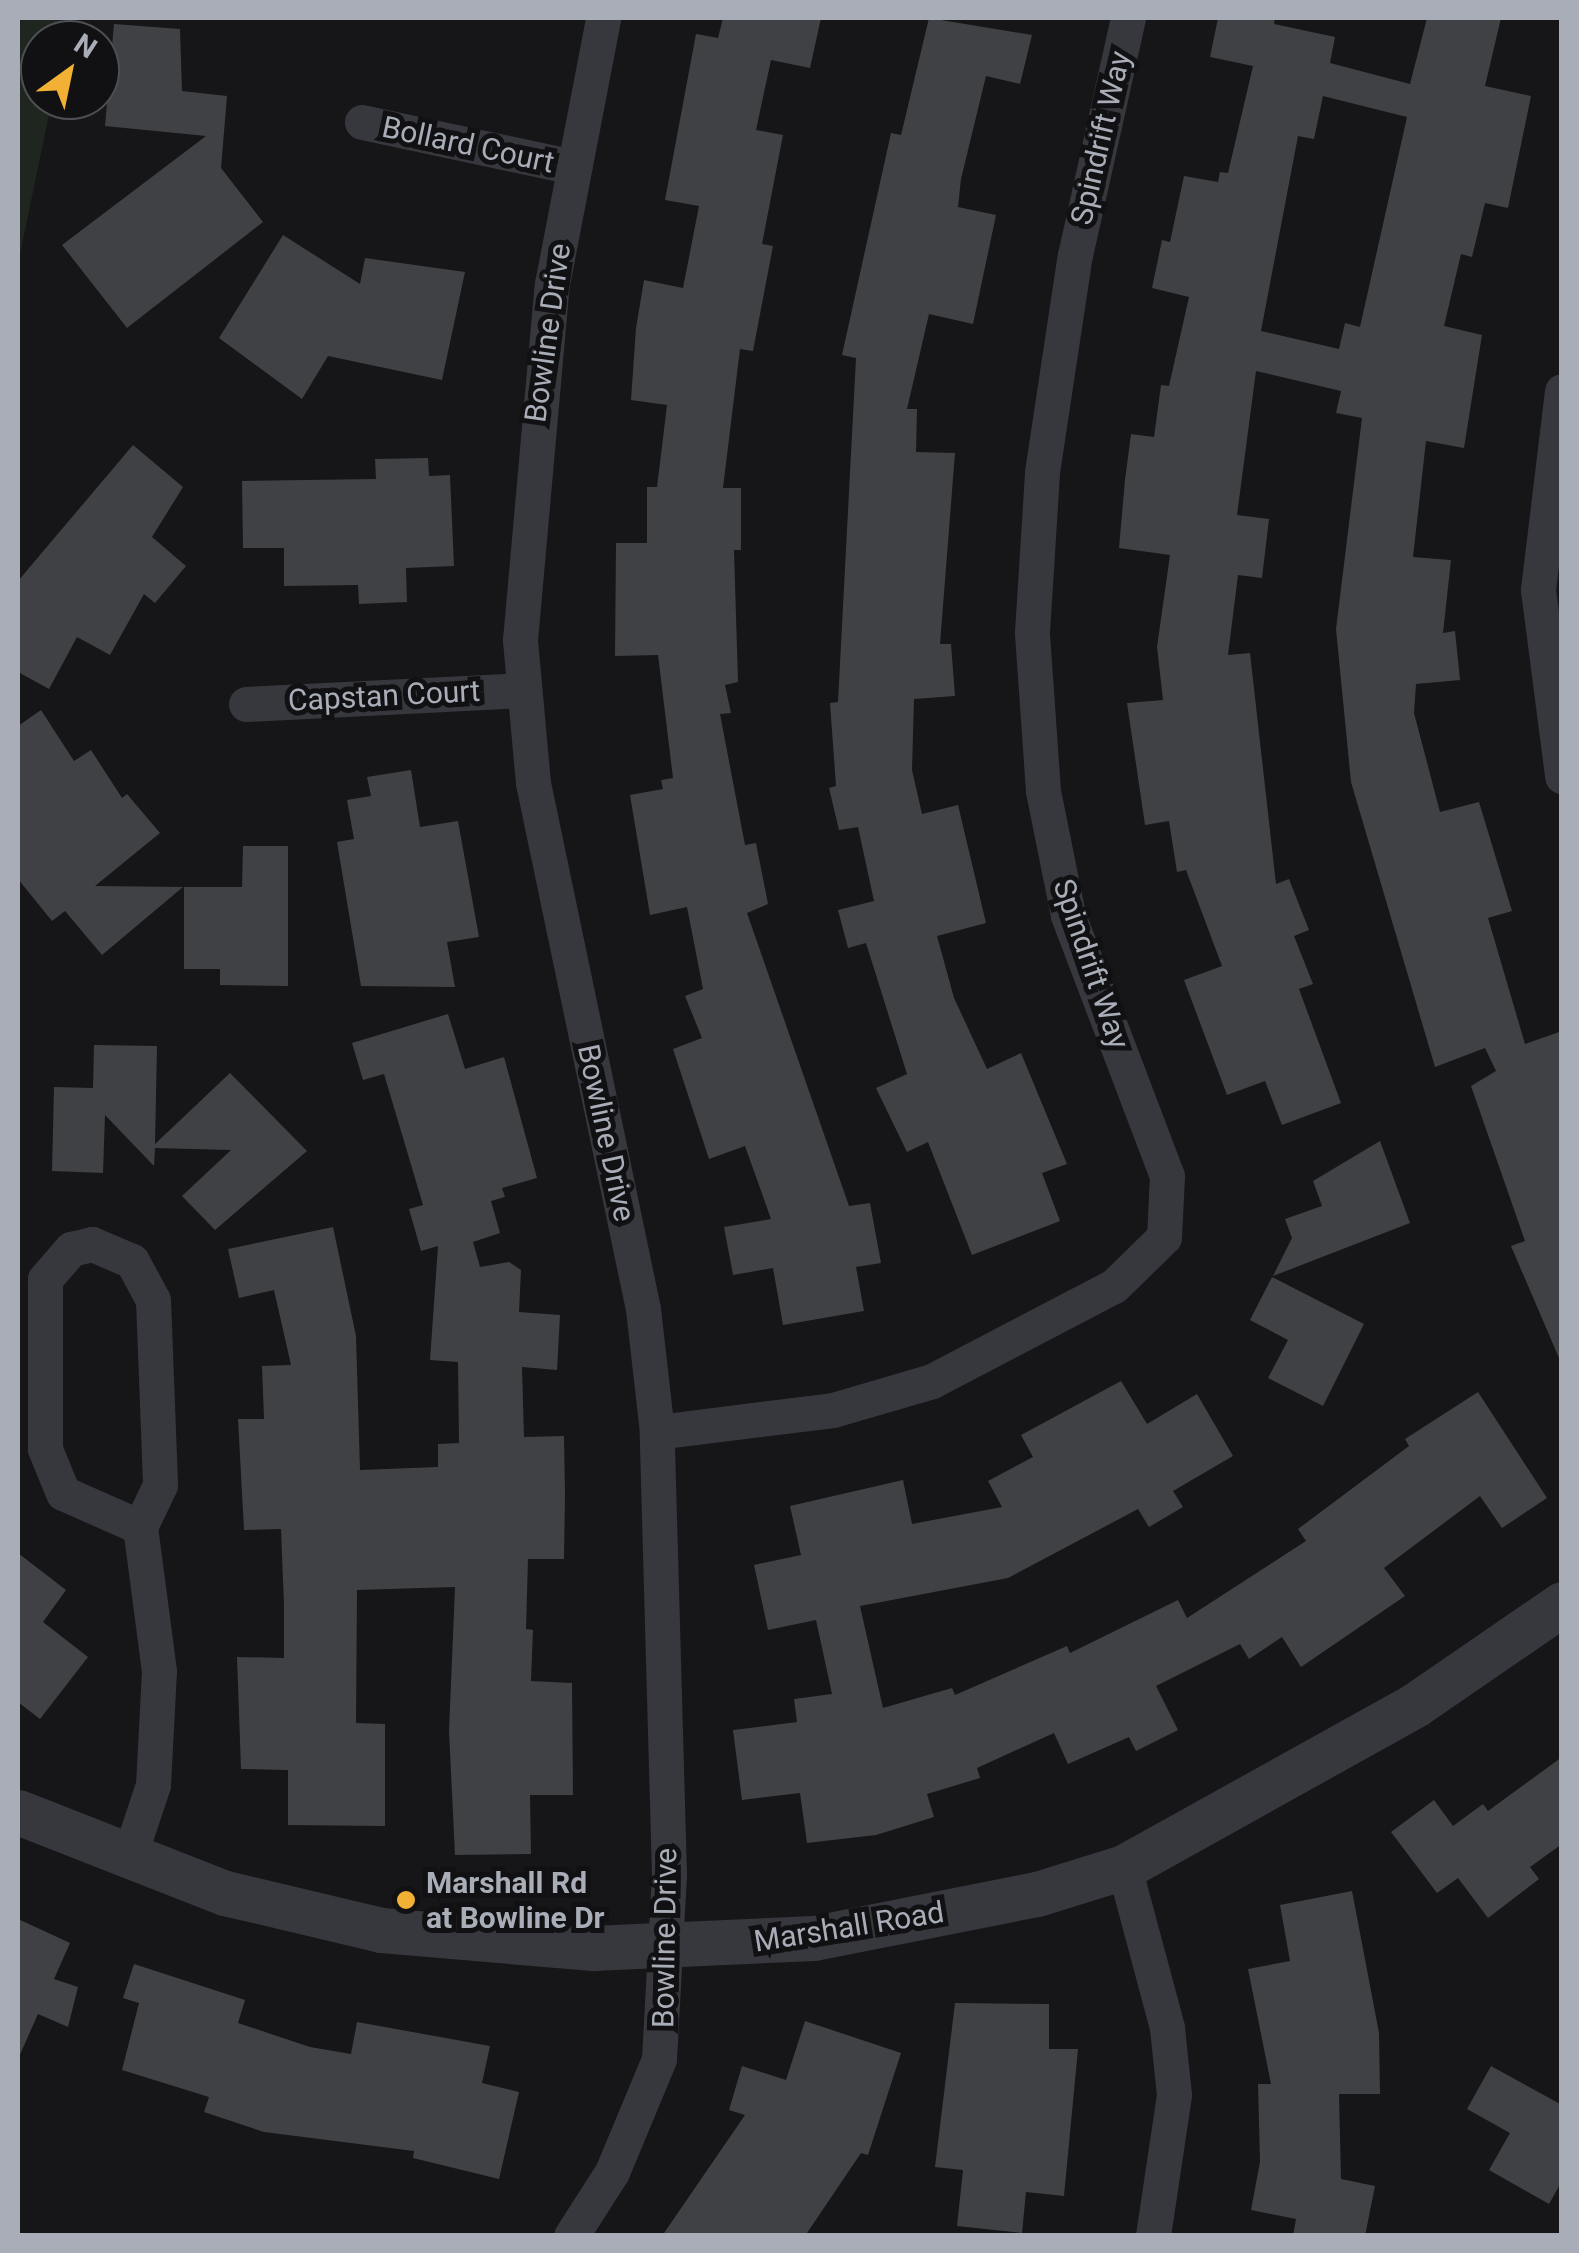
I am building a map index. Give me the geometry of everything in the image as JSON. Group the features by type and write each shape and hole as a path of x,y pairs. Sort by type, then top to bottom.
{"street":[{"name":"Bowline Drive","path":"570,2236 612,2172 659,2059 668,1948 658,1432 642,1310 533,783 523,690 527,495 574,167 603,18"},
{"name":"Spindrift Way","path":"658,1432 833,1410 932,1381 1114,1286 1164,1238 1166,1176 1068,915 1043,791 1032,632 1042,472 1074,255 1128,18"},
{"name":"Bollard Court","path":"362,122 574,167"},
{"path":"1562,391 1538,590 1562,776"},
{"name":"Capstan Court","path":"246,704 523,690"},
{"path":"128,1860 153,1785 159,1671 140,1527 160,1485 153,1300 132,1261 92,1244 72,1249 45,1279 45,1448 63,1493 140,1527"},
{"name":"Marshall Road","path":"18,1812 128,1860 381,1930 495,1944 668,1948 814,1938 1037,1894 1124,1867 1415,1706 1562,1604"},
{"path":"1124,1867 1167,2028 1174,2096 1152,2236"}],"shaded area":[{"path":"18,18 69,18 20,20 20,120 48,120 18,264"}],"building":[{"path":"723,18 821,18 810,68 771,60 756,130 783,135 762,244 773,246 753,351 740,349 723,488 741,488 741,550 734,550 738,682 725,685 731,713 720,714 745,845 756,843 768,904 747,913 849,1206 870,1203 881,1263 856,1267 864,1311 783,1325 773,1268 733,1275 724,1227 771,1219 745,1146 709,1159 673,1049 702,1038 685,996 703,989 687,907 650,915 630,795 663,789 661,780 673,778 658,655 615,656 616,543 647,543 647,487 657,487 667,405 631,400 644,280 683,288 699,206 665,200 696,34 718,38"},
{"path":"929,18 1032,35 1020,84 986,76 961,179 958,207 996,215 973,324 929,314 907,409 917,409 916,452 955,453 940,644 951,644 955,696 914,699 912,770 922,814 958,805 986,923 937,936 954,998 987,1069 1021,1053 1067,1164 1042,1173 1060,1221 972,1255 928,1142 907,1152 876,1088 907,1074 866,943 848,948 838,910 874,901 858,827 839,830 829,788 836,786 830,703 838,702 856,358 842,355 891,133 901,135"},
{"path":"1218,18 1275,18 1274,24 1335,37 1330,63 1410,84 1427,18 1501,18 1485,86 1531,96 1508,208 1485,203 1472,257 1461,254 1444,326 1482,335 1464,448 1426,441 1413,557 1451,560 1443,633 1455,631 1460,680 1416,684 1414,713 1440,812 1479,802 1512,911 1488,918 1525,1044 1562,1031 1562,1365 1511,1246 1525,1241 1471,1086 1496,1071 1485,1048 1435,1067 1351,782 1336,629 1362,418 1336,413 1341,391 1256,371 1237,515 1269,519 1262,578 1238,575 1228,655 1250,653 1276,884 1289,879 1309,930 1294,936 1313,984 1299,989 1341,1103 1282,1125 1265,1081 1227,1095 1184,980 1222,966 1186,870 1177,872 1169,821 1145,825 1127,703 1163,700 1157,647 1170,555 1119,548 1131,434 1154,437 1161,385 1169,386 1189,297 1152,288 1162,240 1170,242 1184,176 1218,182 1220,172 1228,173 1253,66 1210,57","holes":["1323,96 1407,117 1360,327 1345,323 1339,349 1261,331 1298,136 1314,139"]},
{"path":"120,24 180,29 182,91 227,96 221,168 263,222 127,328 62,245 206,136 105,126 106,120 120,120"},
{"path":"283,235 360,284 365,258 465,272 442,380 328,356 302,399 219,338"},
{"path":"133,445 183,487 152,537 186,566 155,603 144,594 110,655 77,637 49,689 18,672 18,581"},
{"path":"428,458 429,476 450,475 454,566 406,568 407,602 359,604 358,585 284,586 284,548 243,548 242,481 376,479 375,459"},
{"path":"41,710 74,761 91,750 122,798 127,794 160,833 95,886 183,887 102,955 65,911 52,921 18,879 18,726"},
{"path":"411,770 420,827 458,821 479,937 447,942 455,987 361,986 337,842 354,839 347,800 371,796 367,777"},
{"path":"243,846 288,846 288,986 220,985 220,969 184,969 184,887 242,887"},
{"path":"448,1014 465,1069 504,1057 537,1178 502,1188 505,1197 491,1201 500,1233 473,1242 480,1267 509,1262 521,1270 519,1312 560,1315 557,1370 522,1367 524,1437 564,1436 565,1494 564,1559 528,1559 526,1629 533,1630 531,1681 572,1683 573,1795 530,1795 531,1854 455,1855 449,1731 455,1587 357,1590 356,1723 385,1724 385,1826 288,1825 288,1770 241,1769 237,1657 284,1658 284,1605 281,1529 244,1530 238,1419 264,1419 262,1366 291,1365 274,1290 239,1298 228,1249 333,1227 356,1336 360,1470 438,1467 438,1444 459,1443 458,1362 430,1360 438,1246 421,1251 409,1209 423,1205 384,1074 363,1080 352,1043"},
{"path":"94,1045 157,1046 155,1144 230,1073 307,1151 215,1230 182,1196 231,1150 155,1148 154,1166 105,1115 103,1173 52,1171 54,1087 93,1088"},
{"path":"1380,1141 1410,1223 1273,1276 1292,1238 1285,1219 1322,1206 1313,1181"},
{"path":"1272,1277 1364,1324 1323,1406 1268,1378 1288,1340 1250,1320"},
{"path":"1121,1381 1147,1424 1197,1394 1233,1456 1173,1491 1183,1507 1149,1527 1138,1509 1008,1578 860,1606 883,1708 952,1688 955,1695 1067,1646 1070,1653 1178,1600 1187,1618 1306,1541 1298,1529 1409,1446 1405,1439 1478,1392 1547,1498 1502,1528 1480,1496 1384,1568 1405,1596 1301,1667 1282,1637 1249,1659 1240,1644 1156,1686 1178,1730 1136,1751 1129,1737 1068,1764 1054,1733 977,1768 980,1778 927,1794 934,1817 876,1835 807,1843 800,1793 742,1800 733,1730 797,1722 794,1699 832,1694 816,1620 768,1630 754,1565 801,1555 790,1506 903,1480 912,1524 1002,1507 988,1481 1033,1457 1021,1435"},
{"path":"18,1553 66,1590 43,1622 88,1657 40,1719 18,1702"},
{"path":"1562,1757 1562,1844 1530,1867 1539,1879 1488,1918 1458,1878 1437,1893 1391,1832 1434,1800 1453,1826 1483,1804 1488,1811"},
{"path":"1352,1891 1379,2033 1380,2094 1339,2094 1341,2179 1375,2186 1365,2236 1293,2236 1296,2219 1251,2210 1260,2162 1258,2084 1271,2084 1248,1969 1290,1961 1280,1905"},
{"path":"18,1919 70,1943 54,1979 78,1987 68,2027 38,2014 18,2059"},
{"path":"134,1964 245,2000 238,2023 310,2047 351,2054 357,2022 490,2046 482,2083 519,2092 499,2179 413,2158 414,2151 264,2132 204,2112 209,2097 122,2070 139,2003 123,1998"},
{"path":"955,2003 1049,2004 1049,2049 1078,2049 1064,2196 1026,2192 1022,2233 957,2226 963,2170 935,2167"},
{"path":"805,2021 901,2053 868,2155 861,2153 805,2236 662,2236 745,2115 729,2110 742,2066 786,2080"},
{"path":"1491,2066 1562,2105 1562,2181 1549,2204 1489,2170 1510,2133 1467,2109"}],"place":[{"name":"Marshall Rd at Bowline Dr","path":"406,1900"}]}
